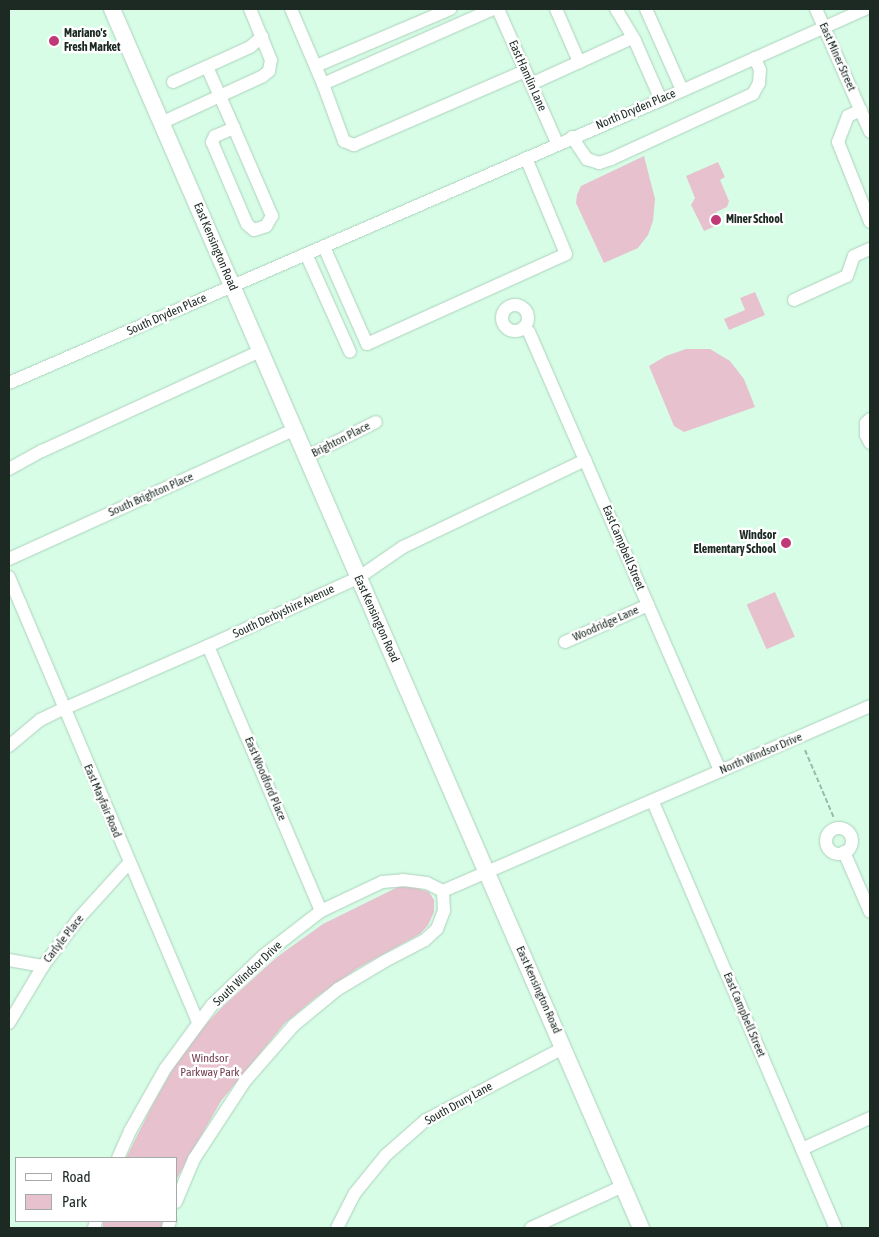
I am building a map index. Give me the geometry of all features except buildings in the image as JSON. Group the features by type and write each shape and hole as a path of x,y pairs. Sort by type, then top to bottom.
{"main road":[{"name":"East Kensington Road","path":"112,9 641,1228"}],"street":[{"path":"161,123 269,71 271,60 250,9"},
{"path":"291,9 324,84 344,141 354,145 525,71"},
{"path":"316,66 450,9"},
{"path":"324,84 493,9"},
{"name":"East Hamlin Lane","path":"498,9 558,143"},
{"path":"556,9 579,62"},
{"path":"616,9 661,100"},
{"path":"646,9 682,90"},
{"name":"East Miner Street","path":"816,9 870,132"},
{"name":"North Dryden Place","path":"407,210 865,9"},
{"path":"173,82 250,47 262,37"},
{"path":"531,84 632,38"},
{"path":"572,137 587,160 599,163 611,159 753,94 759,83 760,70 755,58"},
{"path":"207,67 219,96 234,128 272,216 266,226 254,230 247,224 212,142 215,136 234,128"},
{"path":"860,110 848,116 838,142 870,222"},
{"path":"324,247 367,344 566,254 526,158"},
{"name":"South Dryden Place","path":"9,383 407,210"},
{"path":"794,300 847,276 854,256 870,249"},
{"path":"306,254 350,352"},
{"name":"East Campbell Street","path":"524,327 529,332 720,771"},
{"path":"9,469 42,451 260,352"},
{"path":"870,419 866,423 866,435 870,443"},
{"name":"Brighton Place","path":"306,458 376,422"},
{"name":"South Brighton Place","path":"9,559 294,430"},
{"name":"South Derbyshire Avenue","path":"9,746 40,720 63,708 208,646 358,578 403,547 585,460"},
{"name":"East Mayfair Road","path":"9,577 198,1023"},
{"name":"Woodridge Lane","path":"565,642 648,605"},
{"name":"East Woodford Place","path":"208,646 321,911"},
{"name":"North Windsor Drive","path":"653,802 870,706"},
{"path":"178,1197 194,1159 244,1080 294,1025 338,989 425,940 437,929 444,911 443,890 653,802"},
{"name":"East Campbell Street","path":"653,802 836,1228"},
{"path":"844,852 870,912"},
{"name":"Carlyle Place","path":"9,1023 43,966 79,918 129,863"},
{"name":"South Windsor Drive","path":"118,1157 130,1131 165,1069 198,1023 212,1006 264,955 321,911 382,882 403,880 427,883 443,890"},
{"path":"9,960 43,966"},
{"name":"South Drury Lane","path":"336,1228 355,1193 386,1155 426,1120 563,1048"},
{"path":"802,1149 870,1118"},
{"path":"530,1228 623,1186"}],"path":[{"path":"805,750 834,818"}],"green space":[{"path":"644,156 655,199 653,221 648,235 638,248 604,263 576,203 577,195 581,186"},
{"path":"718,162 725,177 720,180 729,201 727,207 716,212 718,217 716,226 704,231 691,205 695,198 686,176"},
{"path":"755,292 765,315 729,330 724,319 745,310 740,298"},
{"path":"686,349 710,349 730,361 744,379 755,407 684,432 674,426 649,366 666,356"},
{"path":"775,592 795,637 767,649 747,605"},
{"name":"Windsor Parkway Park","path":"404,884 429,892 434,900 434,912 428,925 420,934 358,968 315,998 284,1024 221,1101 178,1176 178,1157 126,1157 185,1047 223,1006 277,957 323,924"},
{"path":"103,1222 162,1222 162,1228 103,1228"}],"place":[{"name":"Mariano's Fresh Market","path":"54,41"},
{"name":"Miner School","path":"716,220"},
{"name":"Windsor Elementary School","path":"786,543"}]}
